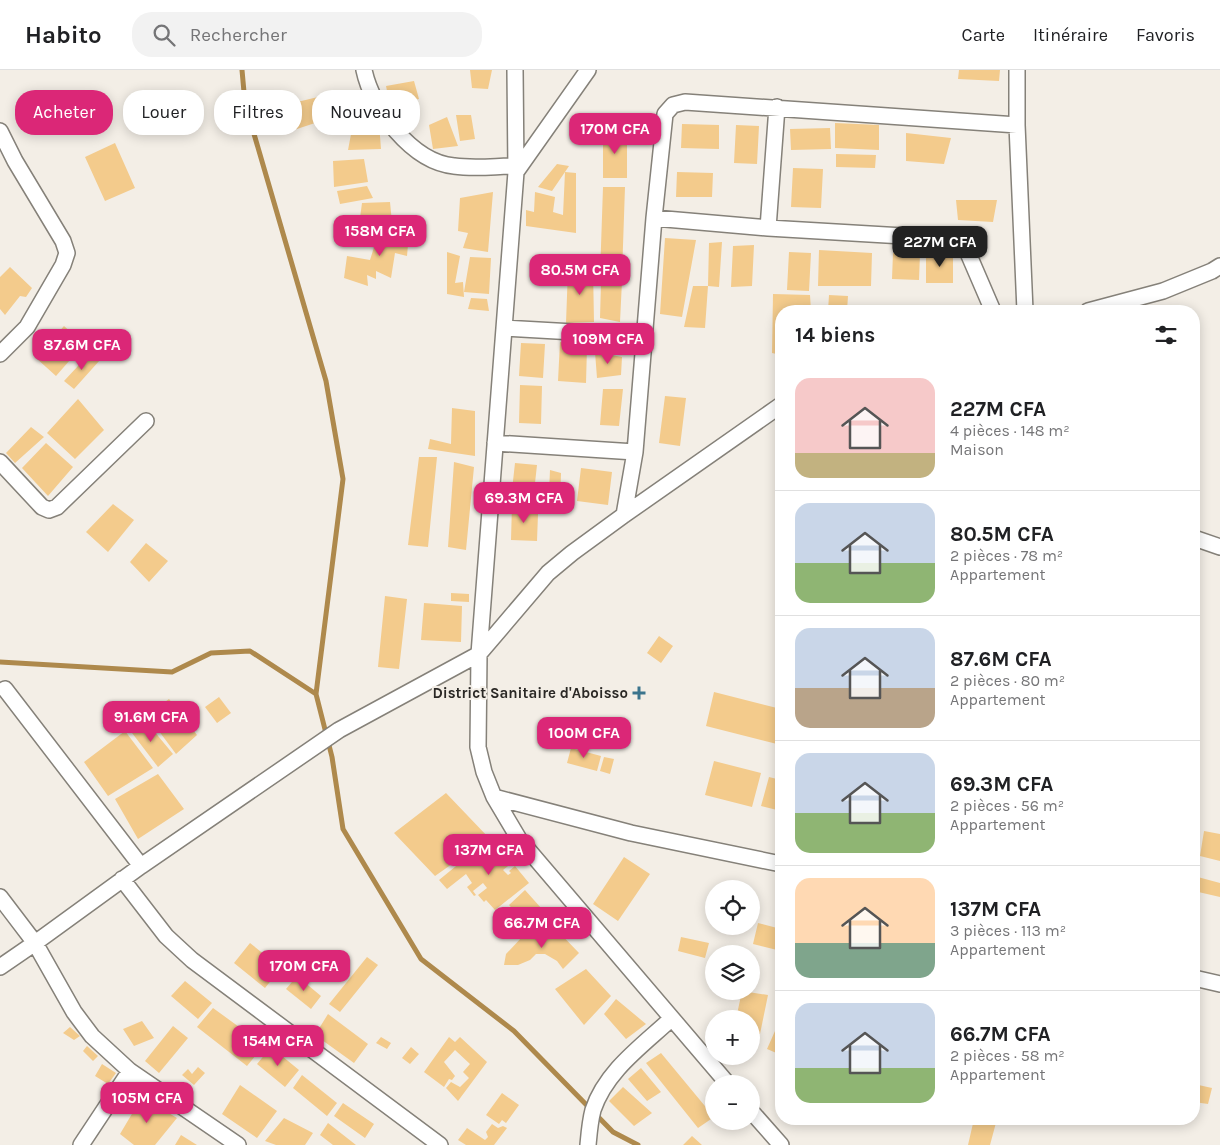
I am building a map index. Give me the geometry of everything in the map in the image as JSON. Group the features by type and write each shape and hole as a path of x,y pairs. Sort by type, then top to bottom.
{"street":[{"path":"364,70 376,103 391,125 420,153 435,162 454,166 516,169"},
{"path":"515,70 516,169 479,654 478,747 484,772 494,797 519,839 720,1075"},
{"path":"516,169 588,70"},
{"path":"1017,70 1016,125 1025,305"},
{"path":"624,515 635,452 654,218 665,114 673,106 685,102 776,107 1016,125"},
{"path":"768,228 776,107"},
{"path":"0,131 15,161 63,241 67,254 63,265 26,327 0,354"},
{"path":"654,218 768,228 937,238 955,242 968,253 990,305"},
{"path":"1110,305 1163,291 1220,266"},
{"path":"504,328 644,336"},
{"path":"0,967 141,866 339,730 479,654 548,574 572,553 775,409"},
{"path":"0,462 42,507 49,510 57,507 146,421"},
{"path":"495,444 635,452"},
{"path":"1200,540 1220,547"},
{"path":"5,690 141,866"},
{"path":"494,797 631,833 775,863"},
{"path":"122,880 166,936 192,960 440,1145"},
{"path":"0,897 35,943 74,1012 92,1036 130,1071 233,1143"},
{"path":"1200,979 1220,984"},
{"path":"588,1145 593,1111 603,1089 615,1071 671,1019"},
{"path":"81,1145 130,1071"},
{"path":"760,1121 781,1145"}],"building":[{"path":"470,70 492,70 488,89 472,88"},
{"path":"959,70 1000,70 999,81 958,79"},
{"path":"414,81 416,90 387,90 386,86"},
{"path":"312,98 312,124 302,127 302,101"},
{"path":"456,115 471,115 475,139 460,141"},
{"path":"447,117 458,146 433,149 429,125"},
{"path":"835,123 879,125 879,150 835,148"},
{"path":"682,124 719,125 719,149 681,148"},
{"path":"736,125 759,126 757,164 734,163"},
{"path":"830,128 831,149 791,150 790,129"},
{"path":"603,132 627,132 627,178 603,178"},
{"path":"906,133 951,138 944,164 906,161"},
{"path":"351,135 380,135 381,149 348,150"},
{"path":"115,143 135,188 105,201 85,157"},
{"path":"836,154 876,155 875,168 836,167"},
{"path":"364,159 368,182 334,187 333,161"},
{"path":"557,164 569,166 552,191 538,187"},
{"path":"793,168 823,169 821,208 791,207"},
{"path":"565,172 576,173 576,233 526,226 526,210 534,212 535,192 555,197 553,212 563,215"},
{"path":"677,172 713,173 712,197 676,197"},
{"path":"367,186 373,198 340,204 337,191"},
{"path":"603,187 625,187 622,275 600,276"},
{"path":"493,192 488,252 463,248 468,233 458,231 460,198"},
{"path":"956,200 997,200 993,222 958,220"},
{"path":"390,202 393,233 358,233 362,203"},
{"path":"395,219 410,222 407,256 395,253 391,278 376,271 376,279 367,275 368,286 344,278 347,256 370,260 376,241 392,245"},
{"path":"665,238 696,240 682,317 660,314"},
{"path":"722,242 719,287 708,286 709,243"},
{"path":"754,245 752,286 731,287 733,246"},
{"path":"819,250 872,253 871,286 818,286"},
{"path":"447,252 460,256 455,283 463,282 464,297 447,294"},
{"path":"789,252 811,253 809,291 787,290"},
{"path":"893,253 920,254 919,280 892,279"},
{"path":"926,253 953,253 953,283 926,283"},
{"path":"470,257 491,258 489,294 464,292"},
{"path":"10,267 32,288 26,297 20,296 5,315 0,309 0,277"},
{"path":"568,269 593,269 594,322 566,323"},
{"path":"622,281 620,322 600,318 601,283"},
{"path":"693,286 708,286 705,328 684,327"},
{"path":"773,294 810,295 811,305 775,305 775,354 772,353"},
{"path":"829,295 848,296 847,305 828,305"},
{"path":"471,298 487,299 489,311 468,309"},
{"path":"64,326 84,344 56,376 36,358"},
{"path":"560,342 587,347 586,383 558,381"},
{"path":"521,343 545,344 543,378 519,376"},
{"path":"91,352 100,360 74,389 64,381"},
{"path":"595,352 622,357 621,375 597,378"},
{"path":"520,385 542,386 541,424 519,423"},
{"path":"603,389 623,389 619,426 600,425"},
{"path":"665,396 686,398 680,446 659,443"},
{"path":"78,399 104,430 75,459 47,433"},
{"path":"452,408 475,411 475,456 428,449 430,439 451,444"},
{"path":"31,427 44,437 15,463 6,453"},
{"path":"46,443 73,467 48,496 22,468"},
{"path":"419,457 437,457 428,547 408,545"},
{"path":"454,462 474,467 466,550 448,547"},
{"path":"515,463 537,465 533,501 511,499"},
{"path":"581,468 612,472 608,505 577,501"},
{"path":"550,470 561,473 560,505 538,503 534,491 549,493"},
{"path":"113,504 134,520 108,552 86,532"},
{"path":"512,505 532,505 532,514 538,514 537,541 511,540"},
{"path":"146,543 168,561 149,582 130,562"},
{"path":"451,593 469,594 469,602 451,601"},
{"path":"385,596 407,599 399,669 378,667"},
{"path":"424,603 462,606 461,642 421,640"},
{"path":"659,636 673,646 661,663 647,653"},
{"path":"714,692 775,707 775,743 706,726"},
{"path":"219,697 231,713 217,723 205,707"},
{"path":"169,699 197,735 176,754 147,715"},
{"path":"144,719 173,754 158,767 129,729"},
{"path":"125,731 153,768 108,796 84,762"},
{"path":"571,748 601,756 597,771 567,763"},
{"path":"604,757 614,759 610,774 600,771"},
{"path":"714,761 761,773 752,807 705,795"},
{"path":"158,774 184,809 138,839 115,799"},
{"path":"769,777 775,778 775,810 761,806"},
{"path":"446,793 489,838 435,876 394,833"},
{"path":"1204,831 1220,834 1220,861 1200,856"},
{"path":"496,842 513,862 503,870 508,875 511,873 509,871 515,866 529,883 495,910 486,900 484,902 478,895 487,888 483,883 473,891 476,895 474,896 467,887 472,883 466,874 447,889 439,880 472,853 476,858"},
{"path":"624,857 650,874 618,921 593,904"},
{"path":"1200,878 1220,883 1220,897 1200,892"},
{"path":"525,890 550,918 534,932 509,905"},
{"path":"760,924 775,927 775,950 753,944 755,935 760,935"},
{"path":"553,926 579,953 563,969 557,961 545,954 536,954 530,960 518,965 504,965 506,954 523,936 536,938"},
{"path":"681,937 709,943 708,945 705,945 705,958 678,951"},
{"path":"250,943 281,968 265,988 234,963"},
{"path":"367,957 378,965 340,1012 329,1004"},
{"path":"586,969 611,996 584,1025 555,989"},
{"path":"297,976 321,996 311,1009 286,989"},
{"path":"185,981 212,1003 198,1019 171,996"},
{"path":"760,994 768,995 760,1034 760,1010 738,1010 740,1000 760,1000"},
{"path":"616,999 646,1024 626,1039 604,1014"},
{"path":"213,1008 264,1045 247,1066 197,1027"},
{"path":"328,1014 368,1044 354,1063 315,1035"},
{"path":"142,1021 154,1038 134,1046 123,1029"},
{"path":"173,1026 188,1038 159,1073 145,1061"},
{"path":"70,1027 80,1036 74,1040 63,1033"},
{"path":"775,1031 775,1052 767,1049"},
{"path":"381,1037 391,1043 387,1049 376,1043"},
{"path":"449,1037 455,1042 460,1037 487,1062 458,1101 446,1088 451,1082 460,1087 469,1078 463,1072 470,1064 455,1050 444,1062 455,1076 452,1080 449,1079 444,1087 424,1072"},
{"path":"87,1046 98,1056 93,1061 83,1051"},
{"path":"271,1047 299,1070 285,1087 257,1064"},
{"path":"411,1047 419,1054 410,1064 402,1058"},
{"path":"661,1053 705,1106 705,1123 698,1128 646,1063"},
{"path":"102,1064 116,1073 108,1084 95,1076"},
{"path":"198,1067 205,1073 194,1085 182,1075 188,1069 192,1074"},
{"path":"641,1068 661,1092 647,1101 628,1079"},
{"path":"302,1075 337,1103 327,1116 293,1088"},
{"path":"240,1085 277,1111 257,1138 222,1114"},
{"path":"1200,1085 1212,1088 1208,1104 1200,1103"},
{"path":"623,1087 652,1113 634,1126 609,1101"},
{"path":"502,1093 519,1105 506,1123 502,1120 499,1124 486,1115"},
{"path":"142,1097 177,1118 155,1145 134,1145 120,1134"},
{"path":"343,1103 374,1124 365,1138 334,1116"},
{"path":"284,1118 313,1133 305,1145 276,1145 265,1141"},
{"path":"328,1123 356,1145 333,1145 320,1135"},
{"path":"492,1124 498,1128 503,1126 507,1128 494,1145 466,1145 458,1140 467,1128 485,1140 488,1137 486,1132"},
{"path":"973,1125 995,1125 990,1145 968,1145"},
{"path":"181,1135 197,1145 175,1145"},
{"path":"692,1136 702,1145 683,1145"}],"waterway":[{"path":"242,70 245,103 326,381 343,479 316,694 332,757 343,829 421,959 514,1031 613,1132 638,1145"},
{"path":"0,662 172,672 211,653 250,651 316,694"}],"place":[{"name":"District Sanitaire d'Aboisso","path":"639,693"}]}
